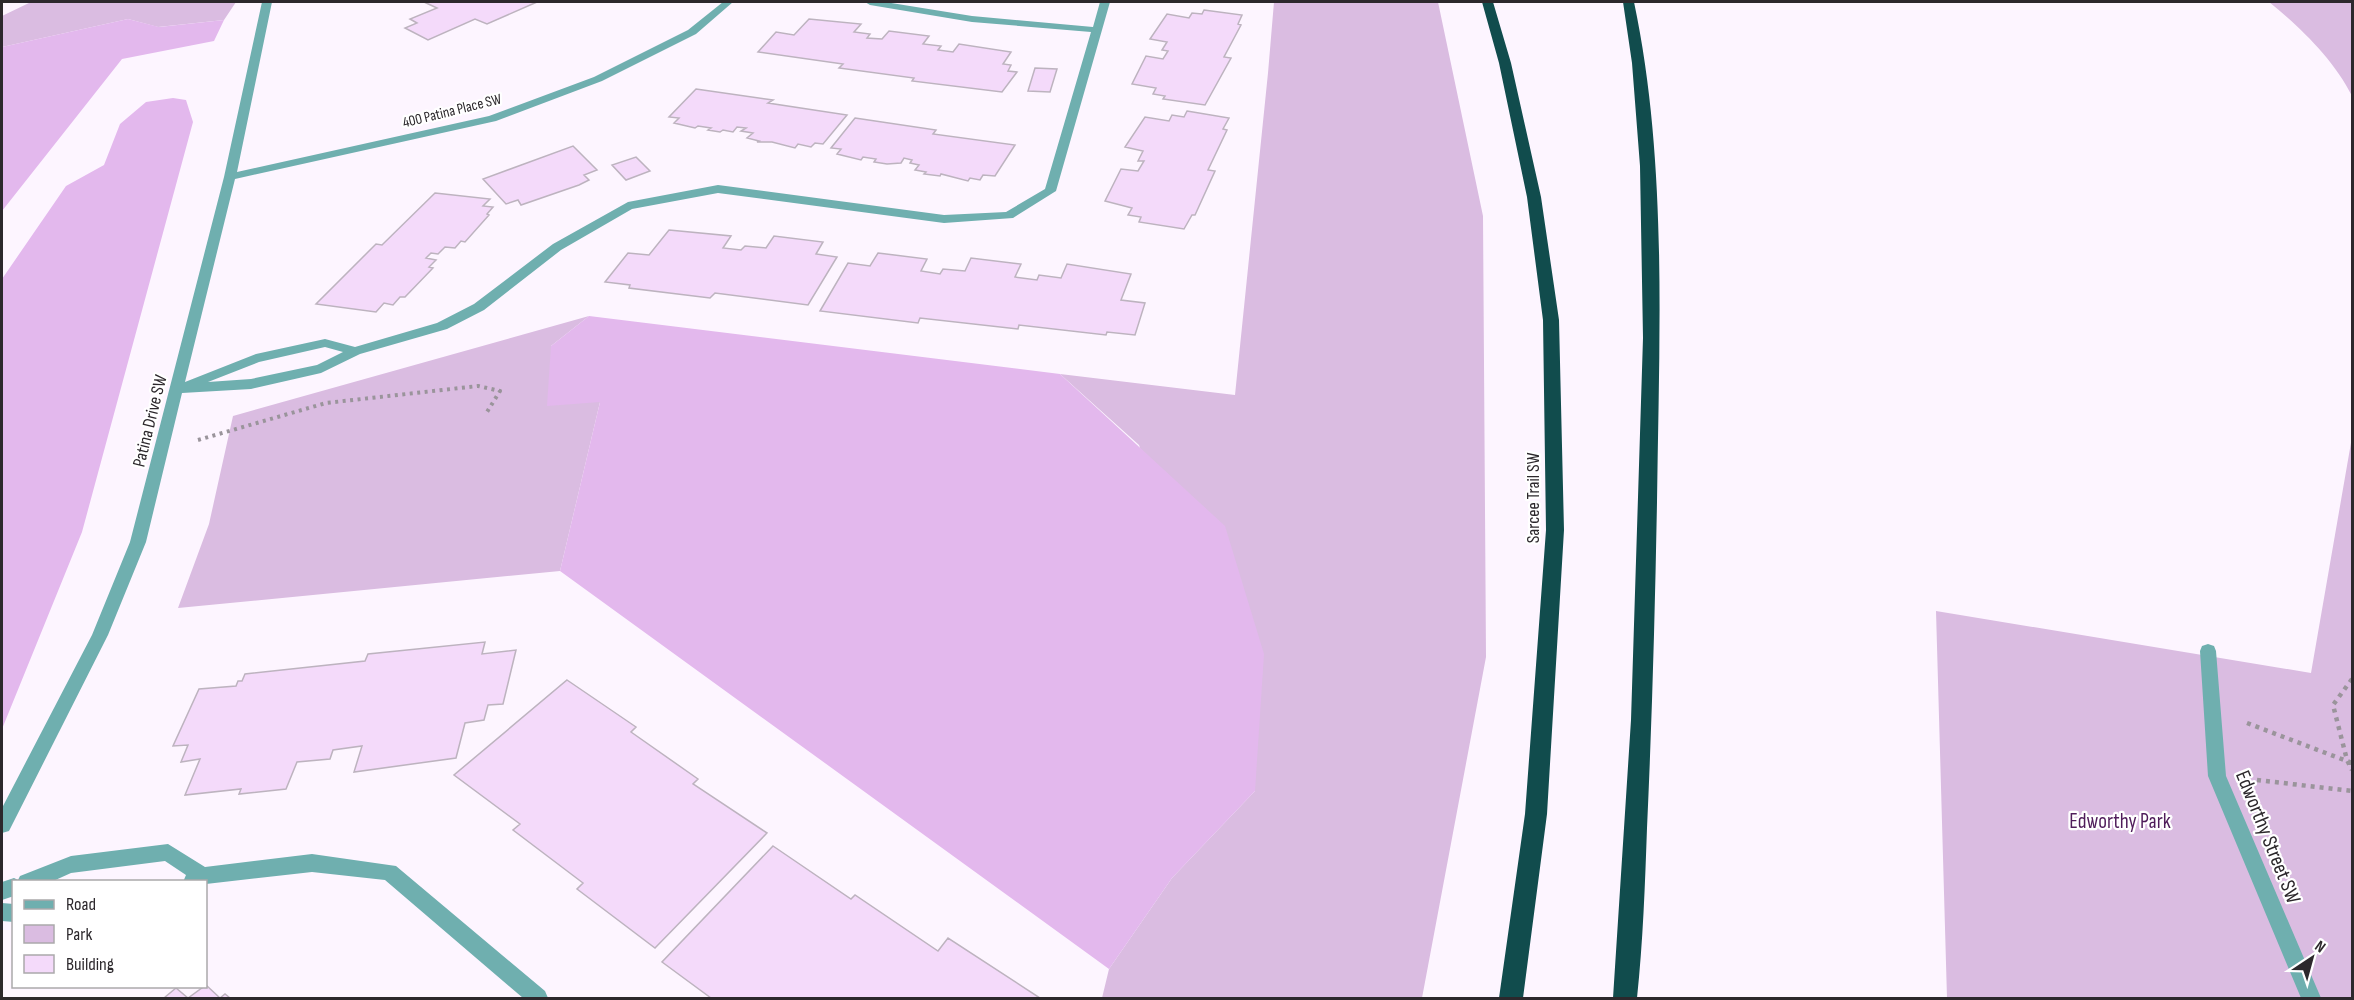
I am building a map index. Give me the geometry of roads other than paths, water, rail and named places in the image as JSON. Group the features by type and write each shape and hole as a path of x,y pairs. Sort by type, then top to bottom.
{"highway":[{"name":"Sarcee Trail SW","path":"1487,2 1505,63 1534,197 1551,331 1556,530 1536,814 1511,999"},
{"path":"1625,999 1634,891 1644,694 1652,328 1642,95 1628,2"}],"street":[{"name":"Patina Drive SW","path":"2,825 100,635 138,542 230,177 267,2"},
{"name":"400 Patina Place SW","path":"230,177 492,119 598,80 692,32 728,2"},
{"path":"870,2 972,19 1097,30"},
{"path":"178,389 251,384 321,369 355,351 442,327 470,312 557,247 628,206 718,189 944,219 1009,214 1050,191 1105,2"},
{"path":"178,389 256,358 325,343 355,351"},
{"name":"Edworthy Street SW","path":"2208,651 2217,776 2311,999"},
{"path":"32,880 71,865 168,852 197,879 312,863 389,872 538,999"}],"park label":[{"name":"Edworthy Park","path":"2120,821"}]}
